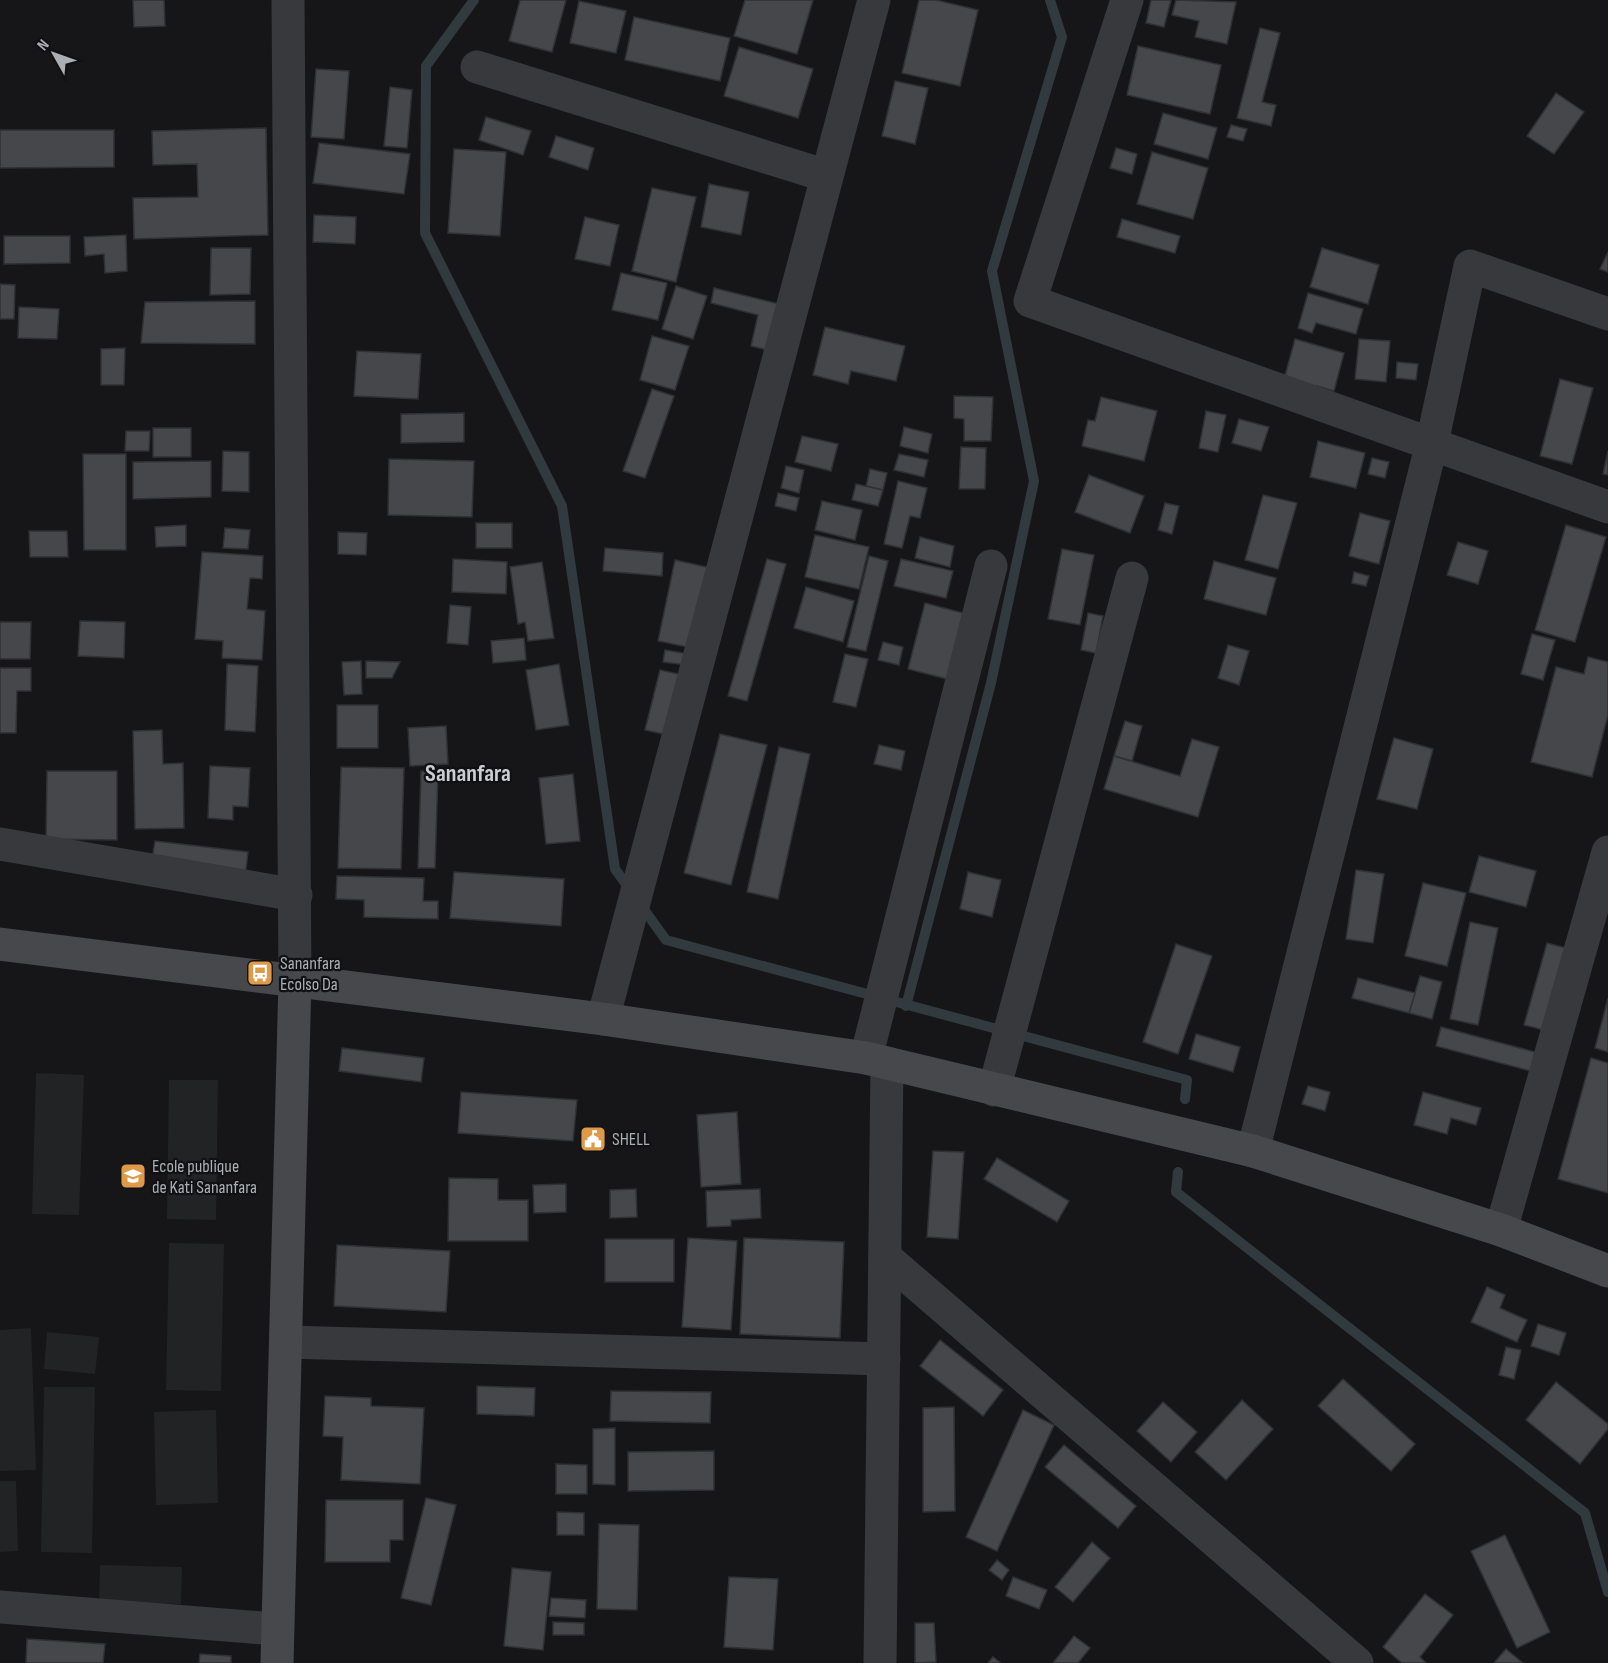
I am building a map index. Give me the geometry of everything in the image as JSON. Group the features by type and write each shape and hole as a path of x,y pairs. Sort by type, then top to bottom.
{"main road":[{"path":"0,944 603,1018 877,1061 1252,1151 1501,1230 1608,1271"},
{"path":"277,1663 275,1629 287,1342 295,980"}],"street":[{"path":"288,0 295,980"},
{"path":"603,1018 874,0"},
{"path":"1127,0 1030,301 1608,507"},
{"path":"477,67 827,176"},
{"path":"1252,1151 1432,443 1470,266 1608,314"},
{"path":"880,1663 885,1257 877,1061 991,566"},
{"path":"994,1090 1132,578"},
{"path":"0,844 296,895"},
{"path":"1501,1230 1608,852"},
{"path":"885,1257 1358,1663"},
{"path":"287,1342 884,1359"},
{"path":"0,1607 275,1629"}],"shaded area":[{"path":"36,1073 84,1075 79,1215 32,1214"},
{"path":"169,1080 218,1080 216,1220 167,1219"},
{"path":"169,1243 224,1244 221,1391 166,1390"},
{"path":"31,1328 36,1470 0,1471 0,1330"},
{"path":"47,1332 99,1337 95,1374 44,1369"},
{"path":"44,1387 95,1387 92,1553 41,1552"},
{"path":"216,1410 218,1503 156,1505 154,1412"},
{"path":"0,1481 16,1481 18,1551 0,1552"},
{"path":"100,1565 182,1567 181,1604 99,1602"}],"building":[{"path":"133,0 164,0 165,26 134,27"},
{"path":"520,0 566,0 552,52 509,41"},
{"path":"745,0 813,0 797,54 734,36"},
{"path":"919,0 936,0 978,10 960,86 902,73"},
{"path":"1151,0 1171,0 1164,27 1146,23"},
{"path":"1176,0 1236,2 1227,44 1195,37 1199,21 1172,15"},
{"path":"579,1 626,11 616,53 570,43"},
{"path":"634,17 730,38 720,81 625,60"},
{"path":"1260,28 1280,33 1262,102 1276,105 1271,126 1237,118"},
{"path":"1138,46 1221,65 1210,114 1127,95"},
{"path":"739,47 813,69 798,118 724,96"},
{"path":"316,69 349,71 344,139 311,137"},
{"path":"895,81 928,88 915,144 882,136"},
{"path":"390,87 412,90 407,148 384,146"},
{"path":"1556,93 1584,112 1554,154 1527,136"},
{"path":"1163,113 1217,128 1208,159 1154,144"},
{"path":"486,117 531,131 523,155 479,140"},
{"path":"1231,125 1247,129 1243,141 1227,137"},
{"path":"266,128 268,235 134,239 133,198 198,197 197,164 153,165 152,131"},
{"path":"0,130 114,130 114,167 0,168"},
{"path":"556,136 594,148 588,170 549,157"},
{"path":"319,143 410,154 404,194 313,183"},
{"path":"1116,148 1137,154 1132,174 1110,168"},
{"path":"454,149 506,152 500,236 448,233"},
{"path":"1152,152 1208,168 1193,219 1137,204"},
{"path":"709,184 749,192 741,235 701,227"},
{"path":"652,188 696,197 676,282 632,271"},
{"path":"314,215 356,217 355,244 313,242"},
{"path":"585,217 619,225 610,266 575,259"},
{"path":"1122,219 1180,236 1175,253 1117,237"},
{"path":"126,235 127,271 105,273 104,254 85,256 84,237"},
{"path":"4,236 70,236 70,263 4,264"},
{"path":"211,248 251,248 250,294 210,295"},
{"path":"1322,248 1379,265 1368,304 1310,287"},
{"path":"1608,252 1608,272 1600,269"},
{"path":"621,273 667,283 658,320 612,310"},
{"path":"0,284 15,285 14,319 0,319"},
{"path":"676,286 707,296 693,339 662,329"},
{"path":"714,288 787,306 776,352 751,346 758,315 711,303"},
{"path":"1308,293 1363,309 1356,334 1316,323 1312,333 1298,328"},
{"path":"255,301 255,344 141,343 145,302"},
{"path":"19,307 59,309 57,339 18,338"},
{"path":"825,327 905,346 896,381 851,371 848,384 813,375"},
{"path":"652,336 689,346 675,390 640,380"},
{"path":"1295,339 1344,353 1334,391 1317,386 1315,393 1285,376"},
{"path":"1359,339 1390,341 1386,382 1355,379"},
{"path":"125,348 124,385 101,385 101,349"},
{"path":"357,351 421,354 418,399 354,396"},
{"path":"1397,362 1418,364 1416,380 1396,378"},
{"path":"1560,379 1593,388 1572,464 1540,456"},
{"path":"652,389 674,396 645,478 623,471"},
{"path":"954,396 993,397 991,441 964,441 964,419 954,418"},
{"path":"1101,397 1157,411 1144,461 1082,446 1088,420 1095,421"},
{"path":"1206,411 1226,415 1218,452 1199,448"},
{"path":"464,413 464,442 401,443 401,414"},
{"path":"1239,419 1269,427 1261,451 1232,443"},
{"path":"904,427 932,434 928,453 900,446"},
{"path":"153,428 191,428 191,457 153,457"},
{"path":"126,431 150,431 149,451 125,451"},
{"path":"802,436 838,444 831,471 795,462"},
{"path":"1318,441 1365,453 1356,488 1310,477"},
{"path":"961,447 986,448 985,489 959,489"},
{"path":"223,451 249,452 249,492 222,491"},
{"path":"1608,451 1608,475 1603,474"},
{"path":"83,454 126,454 126,550 84,550"},
{"path":"899,454 928,460 924,477 894,470"},
{"path":"1372,458 1389,462 1385,478 1368,474"},
{"path":"389,459 474,461 472,517 388,515"},
{"path":"211,461 211,497 133,499 133,462"},
{"path":"786,466 804,470 799,493 781,488"},
{"path":"870,469 887,473 883,490 866,486"},
{"path":"1089,475 1144,496 1130,533 1075,512"},
{"path":"898,481 927,488 920,518 910,516 902,548 884,544"},
{"path":"856,484 883,490 878,506 852,500"},
{"path":"778,493 799,498 796,511 775,506"},
{"path":"1263,495 1297,503 1278,569 1245,560"},
{"path":"822,501 862,510 855,540 815,530"},
{"path":"1165,503 1179,506 1172,534 1158,530"},
{"path":"1360,513 1390,521 1379,564 1349,556"},
{"path":"476,523 512,523 512,548 476,548"},
{"path":"186,525 186,546 156,547 155,527"},
{"path":"1566,525 1606,537 1575,642 1535,630"},
{"path":"225,528 250,530 248,549 223,548"},
{"path":"29,531 67,531 68,557 30,557"},
{"path":"338,532 367,533 366,555 338,554"},
{"path":"815,535 869,547 859,589 805,577"},
{"path":"920,537 954,546 950,567 915,558"},
{"path":"1458,542 1488,551 1478,584 1447,575"},
{"path":"605,548 663,553 662,576 603,571"},
{"path":"1062,549 1094,555 1080,625 1048,619"},
{"path":"202,552 263,556 262,579 250,578 247,609 265,611 262,660 222,658 223,641 195,639"},
{"path":"869,556 888,561 866,651 847,647"},
{"path":"453,559 507,562 506,594 452,592"},
{"path":"767,559 786,564 747,701 728,696"},
{"path":"901,559 953,571 946,598 894,586"},
{"path":"675,560 711,568 693,648 658,641"},
{"path":"1214,561 1276,578 1266,615 1204,599"},
{"path":"542,562 554,638 528,641 525,622 518,624 510,567"},
{"path":"1354,572 1369,576 1366,586 1352,583"},
{"path":"806,587 854,601 843,642 794,628"},
{"path":"925,603 963,613 947,679 908,669"},
{"path":"450,605 471,607 468,645 447,643"},
{"path":"1088,613 1103,616 1096,653 1081,650"},
{"path":"80,621 125,622 124,658 78,656"},
{"path":"0,622 31,622 30,659 0,659"},
{"path":"1532,634 1555,640 1543,680 1521,674"},
{"path":"524,638 526,660 493,663 491,641"},
{"path":"883,642 903,647 899,665 878,660"},
{"path":"1228,645 1249,651 1239,685 1218,678"},
{"path":"665,650 689,654 687,665 663,662"},
{"path":"845,654 868,659 856,707 833,702"},
{"path":"1588,657 1608,662 1608,715 1592,777 1531,762 1556,667 1584,674"},
{"path":"361,661 362,694 344,695 342,662"},
{"path":"366,661 400,662 392,678 366,678"},
{"path":"227,664 258,666 255,732 225,730"},
{"path":"559,664 569,725 536,730 526,670"},
{"path":"0,668 31,668 31,691 17,691 16,733 0,733"},
{"path":"660,670 683,675 668,735 645,730"},
{"path":"337,705 378,705 378,748 337,748"},
{"path":"1125,721 1142,726 1132,761 1114,756"},
{"path":"446,726 448,764 410,766 408,728"},
{"path":"162,730 163,764 183,763 184,828 135,829 133,731"},
{"path":"720,734 767,745 731,885 684,873"},
{"path":"1394,738 1433,749 1417,809 1377,799"},
{"path":"1192,739 1219,747 1198,817 1104,789 1114,756 1180,776"},
{"path":"879,745 905,751 901,770 874,764"},
{"path":"779,747 810,754 778,899 747,892"},
{"path":"210,766 250,768 248,807 233,806 233,820 208,818"},
{"path":"341,767 404,768 401,869 338,868"},
{"path":"47,771 117,771 117,840 46,839"},
{"path":"421,771 438,772 435,868 418,868"},
{"path":"573,774 580,841 546,844 539,778"},
{"path":"155,841 248,852 245,878 151,866"},
{"path":"1479,856 1536,871 1526,907 1469,892"},
{"path":"1356,870 1384,874 1373,943 1346,939"},
{"path":"454,872 564,879 561,926 450,918"},
{"path":"968,872 1001,880 992,917 960,909"},
{"path":"337,876 424,878 423,901 438,901 438,919 364,917 364,900 336,899"},
{"path":"1423,883 1466,893 1447,966 1405,956"},
{"path":"1470,922 1498,928 1478,1025 1450,1019"},
{"path":"1547,943 1566,948 1544,1030 1524,1025"},
{"path":"1176,944 1212,956 1178,1054 1143,1042"},
{"path":"1420,976 1442,982 1432,1019 1409,1013"},
{"path":"1358,978 1415,993 1409,1013 1352,998"},
{"path":"1608,998 1608,1052 1595,1048"},
{"path":"1441,1027 1535,1052 1531,1071 1436,1046"},
{"path":"1196,1034 1240,1047 1233,1072 1189,1059"},
{"path":"342,1048 424,1058 421,1082 339,1071"},
{"path":"1591,1058 1608,1063 1608,1193 1558,1179"},
{"path":"1308,1086 1330,1092 1325,1111 1302,1104"},
{"path":"461,1092 577,1100 573,1141 458,1133"},
{"path":"1423,1092 1481,1108 1476,1125 1451,1118 1447,1134 1414,1125"},
{"path":"737,1112 741,1184 701,1187 697,1115"},
{"path":"933,1151 964,1152 958,1239 927,1237"},
{"path":"997,1158 1069,1201 1057,1222 984,1179"},
{"path":"449,1178 498,1179 498,1200 528,1200 528,1241 448,1241"},
{"path":"566,1184 566,1212 534,1213 533,1185"},
{"path":"636,1189 637,1217 610,1218 610,1190"},
{"path":"760,1189 761,1218 731,1220 731,1226 707,1227 706,1191"},
{"path":"688,1238 737,1241 731,1330 682,1327"},
{"path":"744,1238 844,1242 840,1338 740,1334"},
{"path":"605,1239 674,1239 674,1282 605,1282"},
{"path":"337,1245 450,1251 446,1312 334,1306"},
{"path":"1487,1287 1505,1295 1500,1308 1527,1320 1517,1342 1471,1322"},
{"path":"1538,1324 1566,1333 1559,1355 1531,1346"},
{"path":"940,1340 1003,1390 983,1416 920,1366"},
{"path":"1506,1347 1521,1350 1514,1379 1499,1375"},
{"path":"1343,1379 1415,1444 1391,1471 1318,1406"},
{"path":"1556,1382 1608,1424 1608,1429 1580,1464 1526,1420"},
{"path":"477,1386 535,1388 534,1416 477,1414"},
{"path":"611,1391 711,1392 710,1423 610,1421"},
{"path":"325,1396 371,1398 371,1406 424,1408 420,1484 341,1480 343,1437 323,1436"},
{"path":"1242,1400 1273,1429 1226,1480 1195,1452"},
{"path":"1163,1402 1197,1432 1171,1462 1137,1431"},
{"path":"954,1407 955,1511 923,1512 923,1408"},
{"path":"1023,1410 1054,1425 997,1551 966,1537"},
{"path":"615,1428 615,1485 593,1484 593,1429"},
{"path":"1064,1445 1136,1506 1118,1528 1045,1467"},
{"path":"714,1451 714,1490 628,1491 628,1452"},
{"path":"556,1464 587,1465 587,1494 556,1494"},
{"path":"426,1498 456,1505 431,1605 401,1598"},
{"path":"326,1500 403,1500 403,1540 390,1540 390,1562 325,1562"},
{"path":"557,1512 584,1513 584,1535 557,1535"},
{"path":"599,1524 639,1525 637,1610 597,1609"},
{"path":"1505,1535 1550,1632 1517,1648 1471,1551"},
{"path":"1092,1542 1110,1558 1073,1602 1055,1587"},
{"path":"997,1560 1009,1570 1002,1580 989,1570"},
{"path":"512,1568 551,1572 543,1650 504,1646"},
{"path":"729,1577 778,1579 773,1650 724,1647"},
{"path":"1013,1577 1047,1590 1039,1609 1006,1596"},
{"path":"1425,1594 1453,1615 1420,1657 1426,1663 1402,1663 1383,1647"},
{"path":"551,1598 586,1600 585,1618 549,1616"},
{"path":"553,1622 584,1623 584,1635 553,1635"},
{"path":"915,1623 934,1623 936,1662 915,1663"},
{"path":"1074,1636 1090,1648 1078,1663 1053,1663"},
{"path":"27,1639 105,1644 103,1663 26,1663"},
{"path":"1506,1649 1523,1663 1494,1663"},
{"path":"200,1654 231,1656 231,1663 199,1663"},
{"path":"993,1657 1001,1663 988,1663"}],"waterway":[{"path":"474,0 426,66 425,233 562,506 615,869 631,891"},
{"path":"906,1006 991,683 1034,481 992,271 1062,37 1050,0"},
{"path":"640,904 666,940 1187,1080 1185,1099"},
{"path":"1178,1172 1176,1192 1585,1513 1608,1592"}],"place":[{"name":"Sananfara Ecolso Da","path":"260,973"},
{"name":"SHELL","path":"593,1139"},
{"name":"Ecole publique de Kati Sananfara","path":"133,1176"}],"district":[{"name":"Sananfara","path":"468,773"}]}
